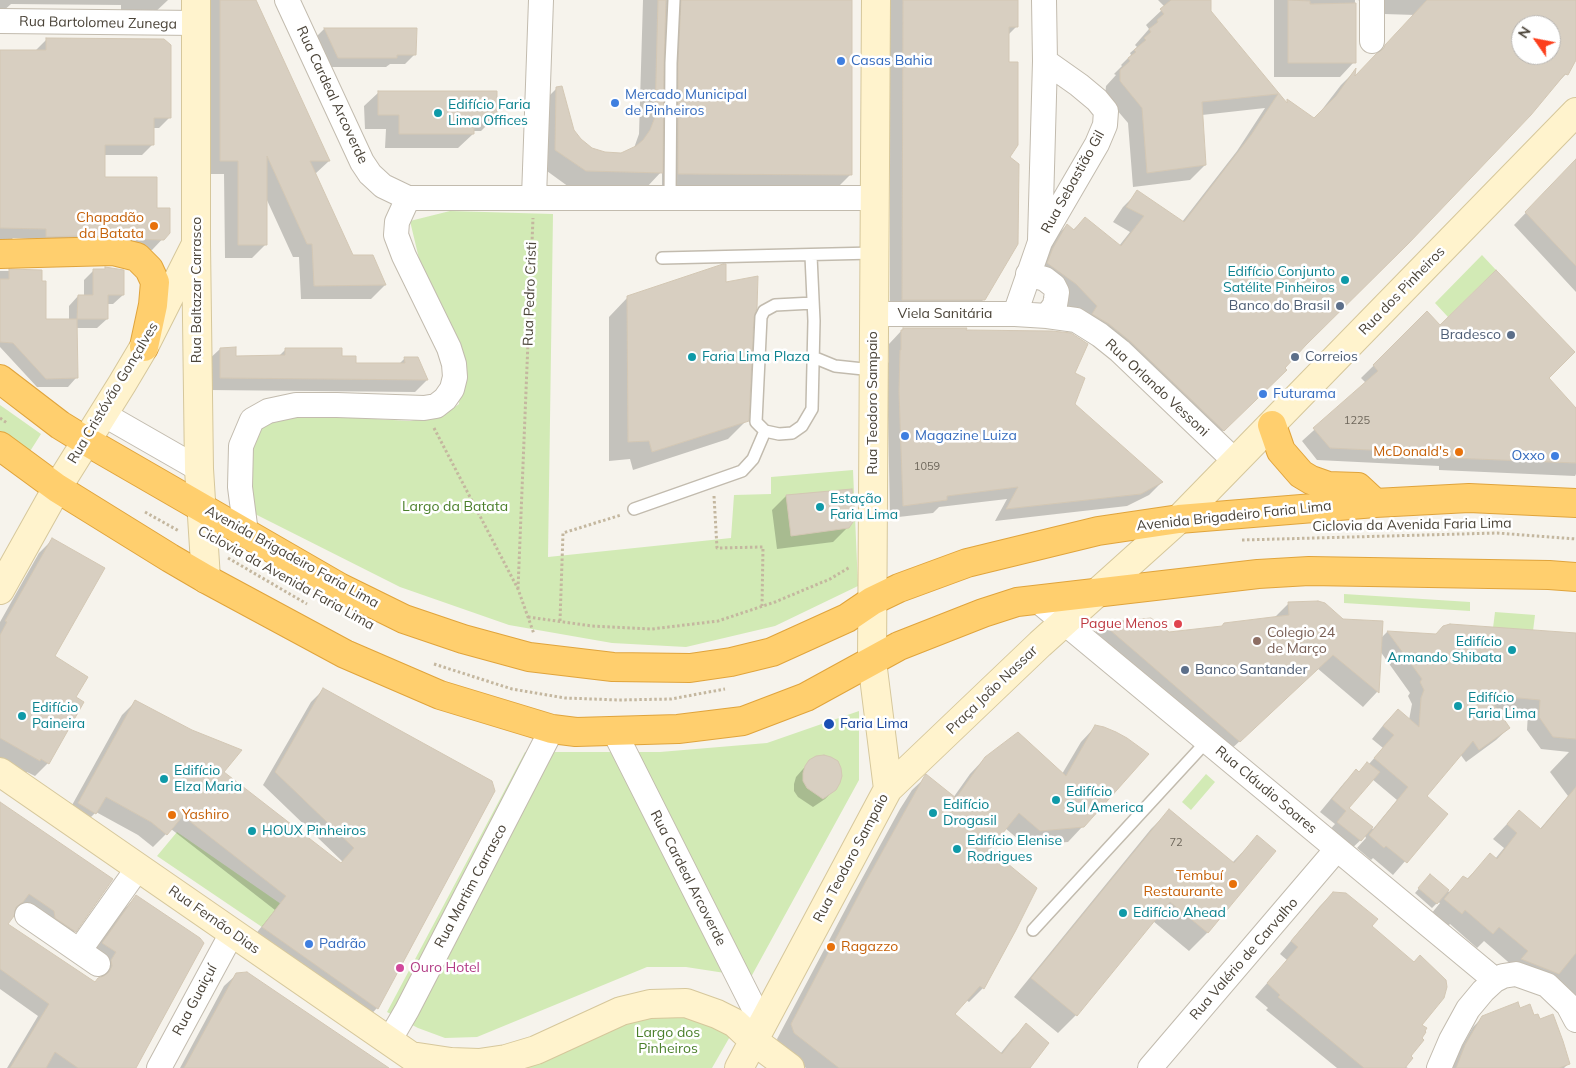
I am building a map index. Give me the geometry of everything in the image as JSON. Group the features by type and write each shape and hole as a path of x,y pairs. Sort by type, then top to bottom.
{"highway":[{"path":"0,254 113,251 137,257 149,269 155,282 153,305 144,346"},
{"name":"Avenida Brigadeiro Faria Lima","path":"0,379 86,441 339,587 404,619 464,639 529,656 613,667 690,668 731,662 772,652 847,618 872,601 899,588 967,564 1098,531 1179,519 1375,503 1469,498 1576,503"},
{"path":"1272,425 1281,451 1301,474 1328,486 1358,487 1375,503"},
{"path":"7,437 57,488 206,579 345,654 440,694 552,729 576,732 678,729 743,721 806,697 899,646 983,613 1018,602 1258,574 1309,571 1576,577"}],"main road":[{"name":"Rua Teodoro Sampaio","path":"739,1068 888,789 872,661 876,0"},
{"name":"Rua Baltazar Carrasco","path":"196,12 196,244 199,468 206,579"},
{"name":"Rua dos Pinheiros","path":"1098,593 1179,519 1236,462 1576,112"},
{"name":"Rua Cristóvão Gonçalves","path":"0,590 57,488 144,346 196,244"},
{"name":"Praça João Nassar","path":"888,789 1098,593"},
{"name":"Rua Fernão Dias","path":"0,772 420,1062"},
{"path":"420,1062 479,1063 506,1059 536,1050 621,1011 650,1004 686,1003 702,1008 758,1033"},
{"name":"Rua Cardeal Arcoverde","path":"758,1033 790,1068"}],"street":[{"name":"Rua Cardeal Arcoverde","path":"287,0 370,174 383,186 408,198"},
{"path":"534,197 541,0"},
{"name":"Rua Sebastião Gil","path":"1040,242 1045,61 1044,0"},
{"path":"1372,0 1372,41"},
{"name":"Rua Bartolomeu Zunega","path":"0,21 196,12"},
{"name":"Rua Sebastião Gil","path":"1015,314 1040,242 1097,144 1105,125 1106,111 1097,100 1045,61"},
{"path":"246,533 240,487 241,446 252,420 268,410 296,405 424,408 436,406 445,399 452,389 455,377 454,364 449,348 404,256 396,235 397,222 408,198 874,198"},
{"path":"1028,274 1045,279 1054,286 1057,292 1055,305 1047,316"},
{"name":"Viela Sanitária","path":"874,314 1015,314"},
{"name":"Rua Orlando Vessoni","path":"1015,314 1076,320 1100,335 1236,462"},
{"path":"103,414 199,468"},
{"name":"Rua Cláudio Soares","path":"1037,600 1495,980"},
{"name":"Rua Martim Carrasco","path":"388,1041 407,1010 552,729"},
{"name":"Rua Cardeal Arcoverde","path":"614,731 758,1033"},
{"name":"Rua Valério de Carvalho","path":"1150,1068 1337,849"},
{"path":"27,915 89,957 138,868"},
{"name":"Rua Guaiçuí","path":"159,1068 232,933"},
{"path":"1439,1068 1451,1040 1468,1009 1483,991 1495,980 1503,976 1516,974 1547,986 1568,1005 1576,1020"}],"lane":[{"path":"670,198 671,63 674,0"},
{"path":"662,258 811,256 874,253"},
{"path":"811,256 812,303 813,357 812,409 802,426 792,433 779,434 765,431 756,422 761,317 764,311 775,305 812,303"},
{"path":"813,357 835,366 874,370"},
{"path":"634,509 742,471 752,459 765,431"},
{"path":"1033,930 1207,741"}],"path":[{"name":"Rua Pedro Cristi","path":"518,589 534,197"},
{"path":"424,408 518,589 543,658"},
{"path":"0,418 7,437"},
{"path":"713,481 717,548 763,547 762,606"},
{"name":"Ciclovia da Avenida Faria Lima","path":"137,507 311,606"},
{"path":"560,621 563,533 628,513 634,509"},
{"name":"Ciclovia da Avenida Faria Lima","path":"1238,540 1497,533 1576,539"},
{"path":"528,617 592,626 652,629 718,621 775,602 830,579 851,566"},
{"path":"431,664 512,689 565,698 671,699 725,689"}],"green space":[{"name":"Largo da Batata","path":"450,211 553,214 548,557 731,538 734,495 771,494 771,477 853,470 858,586 775,626 686,647 612,643 509,625 400,587 255,514 246,497 248,436 271,413 410,421 445,414 459,404 463,356 427,292 410,221"},
{"path":"1482,255 1496,270 1448,317 1435,303"},
{"path":"0,405 41,434 27,456 0,435"},
{"path":"1344,594 1470,602 1470,611 1344,603"},
{"path":"1495,612 1535,615 1533,631 1493,628"},
{"path":"859,711 859,780 751,977 686,967 647,967 477,1037 445,1038 418,1028 387,1012 525,752 660,752 767,743"},
{"path":"1206,774 1215,782 1191,810 1182,802"},
{"path":"177,832 281,904 262,927 157,856"},
{"name":"Largo dos Pinheiros","path":"680,1012 732,1033 712,1068 513,1068 644,1015"}],"building":[{"path":"220,0 256,0 330,161 310,161 353,255 373,255 386,285 314,286 312,244 307,244 267,156 267,245 238,245 238,161 220,161"},
{"path":"658,0 666,0 663,173 586,171 555,150 556,87 562,86 574,130 592,148 605,152 621,153 636,146 650,130 655,117"},
{"path":"681,0 852,0 852,175 678,174 678,63"},
{"path":"903,0 1018,0 1018,27 1009,27 1009,62 1018,62 1018,145 1010,157 1019,164 1018,244 985,300 902,300"},
{"path":"1171,0 1211,0 1211,11 1287,103 1287,99 1314,118 1336,96 1356,68 1355,76 1384,48 1427,0 1576,0 1576,60 1568,75 1565,74 1531,115 1409,243 1306,345 1285,368 1287,370 1224,431 1130,341 1109,324 1092,314 1097,306 1076,284 1047,263 1053,248 1067,224 1074,230 1085,217 1121,246 1144,216 1126,207 1137,190 1184,222 1251,135 1278,94 1202,102 1206,165 1147,173 1142,108 1120,81 1120,70 1130,61 1128,58 1136,52 1134,50 1146,40 1144,38 1151,32 1149,29 1164,14 1160,9"},
{"path":"1288,0 1310,1 1310,4 1356,3 1356,63 1288,63"},
{"path":"324,28 417,28 416,55 397,55 397,58 338,58"},
{"path":"46,38 164,39 171,45 171,118 154,118 154,145 105,145 105,177 157,177 157,208 170,208 170,233 164,240 130,239 113,235 46,237 46,229 0,228 0,50 46,50"},
{"name":"Edifício Faria Lima Offices","path":"378,91 497,91 497,117 474,117 474,134 399,134 399,115 378,115"},
{"path":"1576,159 1576,266 1525,212"},
{"name":"Faria Lima Plaza","path":"726,264 726,282 758,276 749,421 652,452 649,441 628,442 627,296"},
{"path":"105,267 124,270 124,295 108,295 108,319 77,319 78,295 93,295 93,269 105,269"},
{"path":"9,269 42,270 42,281 46,281 46,319 77,319 78,378 46,379 13,343 0,342 0,279 9,279"},
{"path":"1496,270 1575,352 1549,378 1576,408 1576,463 1451,458 1451,454 1330,448 1313,428 1378,371 1373,365 1427,311 1440,325"},
{"path":"903,328 967,328 966,330 1071,333 1088,344 1075,373 1085,378 1075,404 1163,482 1141,494 1006,509 1018,487 947,496 947,500 903,506 899,392 901,330"},
{"path":"236,347 236,356 285,355 285,348 342,348 342,356 356,356 356,363 405,363 404,357 418,357 428,380 220,378 220,348"},
{"name":"Estação Faria Lima","path":"852,489 855,519 849,528 791,536 786,495"},
{"path":"52,538 105,568 55,656 88,677 76,697 84,702 49,764 41,759 40,761 0,738 0,635 7,622 5,621"},
{"path":"1318,601 1325,603 1343,619 1383,621 1379,693 1333,655 1240,742 1102,623 1151,618 1169,632 1289,615 1288,602"},
{"path":"1450,624 1576,633 1576,739 1553,737 1539,717 1540,700 1487,695 1510,728 1479,750 1473,741 1427,796 1448,814 1407,863 1386,846 1384,848 1369,835 1408,787 1374,758 1394,735 1383,726 1398,709 1419,727 1421,698 1424,690 1420,682 1422,679 1387,631 1436,634 1443,626"},
{"path":"323,688 492,781 495,791 378,1009 262,927 286,896 183,816 167,835 151,822 106,797 96,814 78,803 135,700 192,730 242,750 224,772 341,863 354,848 275,772"},
{"path":"1095,725 1116,732 1149,754 1084,827 1040,831 1019,813 990,849 1037,888 984,989 980,986 955,1014 1002,1054 1026,1023 1049,1043 1030,1068 839,1068 794,1033 791,1024 866,881 925,775 956,798 985,757 1018,732 1066,776"},
{"path":"824,755 838,761 842,776 836,790 823,799 807,788 803,781 803,773 809,760 816,756"},
{"path":"1367,762 1380,772 1349,808 1373,827 1361,841 1337,822 1346,811 1332,799 1356,769 1359,772"},
{"path":"1576,787 1576,953 1559,974 1521,959 1528,951 1499,927 1493,934 1465,910 1462,914 1444,899 1463,876 1468,879 1490,853 1497,859 1517,833 1507,824 1519,810 1541,829"},
{"path":"0,802 113,879 76,932 55,918 54,911 29,894 16,907 14,916 8,924 95,982 98,978 109,972 112,966 111,960 116,952 102,943 136,895 200,938 204,943 136,1068 78,1068 55,1052 46,1068 10,1068 49,1004 0,969"},
{"name":"Edifício Ahead","path":"1169,809 1234,863 1257,835 1276,851 1208,933 1170,902 1077,1016 1031,978"},
{"path":"1430,874 1449,890 1437,904 1418,888"},
{"path":"1333,892 1346,893 1378,919 1372,926 1414,962 1420,955 1446,980 1447,987 1444,998 1422,1025 1427,1028 1422,1038 1424,1040 1411,1056 1413,1058 1405,1068 1364,1068 1278,997 1280,995 1267,983 1298,947 1291,941"},
{"path":"247,972 389,1068 184,1068 236,973"},
{"path":"1518,1002 1520,1008 1530,1004 1534,1015 1538,1014 1540,1019 1553,1014 1570,1064 1559,1068 1456,1068 1465,1045 1482,1016"}],"place":[{"name":"Casas Bahia","path":"841,61"},
{"name":"Mercado Municipal de Pinheiros","path":"615,103"},
{"name":"Edifício Faria Lima Offices","path":"438,113"},
{"name":"Chapadão da Batata","path":"154,226"},
{"name":"Edifício Conjunto Satélite Pinheiros","path":"1345,280"},
{"name":"Banco do Brasil","path":"1340,306"},
{"name":"Bradesco","path":"1511,335"},
{"name":"Faria Lima Plaza","path":"692,357"},
{"name":"Correios","path":"1295,357"},
{"name":"Futurama","path":"1263,394"},
{"name":"Magazine Luiza","path":"905,436"},
{"name":"McDonald's","path":"1459,452"},
{"name":"Oxxo","path":"1555,456"},
{"name":"Estação Faria Lima","path":"820,507"},
{"name":"Pague Menos","path":"1178,624"},
{"name":"Colegio 24 de Março","path":"1257,641"},
{"name":"Edifício Armando Shibata","path":"1512,650"},
{"name":"Banco Santander","path":"1185,670"},
{"name":"Edifício Faria Lima","path":"1458,706"},
{"name":"Edifício Paineira","path":"22,716"},
{"name":"Faria Lima","path":"829,724"},
{"name":"Edifício Elza Maria","path":"164,779"},
{"name":"Edifício Sul America","path":"1056,800"},
{"name":"Edifício Drogasil","path":"933,813"},
{"name":"Yashiro","path":"172,815"},
{"name":"HOUX Pinheiros","path":"252,831"},
{"name":"Edifício Elenise Rodrigues","path":"957,849"},
{"name":"Tembuí Restaurante","path":"1233,884"},
{"name":"Edifício Ahead","path":"1123,913"},
{"name":"Padrão","path":"309,944"},
{"name":"Ragazzo","path":"831,947"},
{"name":"Ouro Hotel","path":"400,968"}]}
